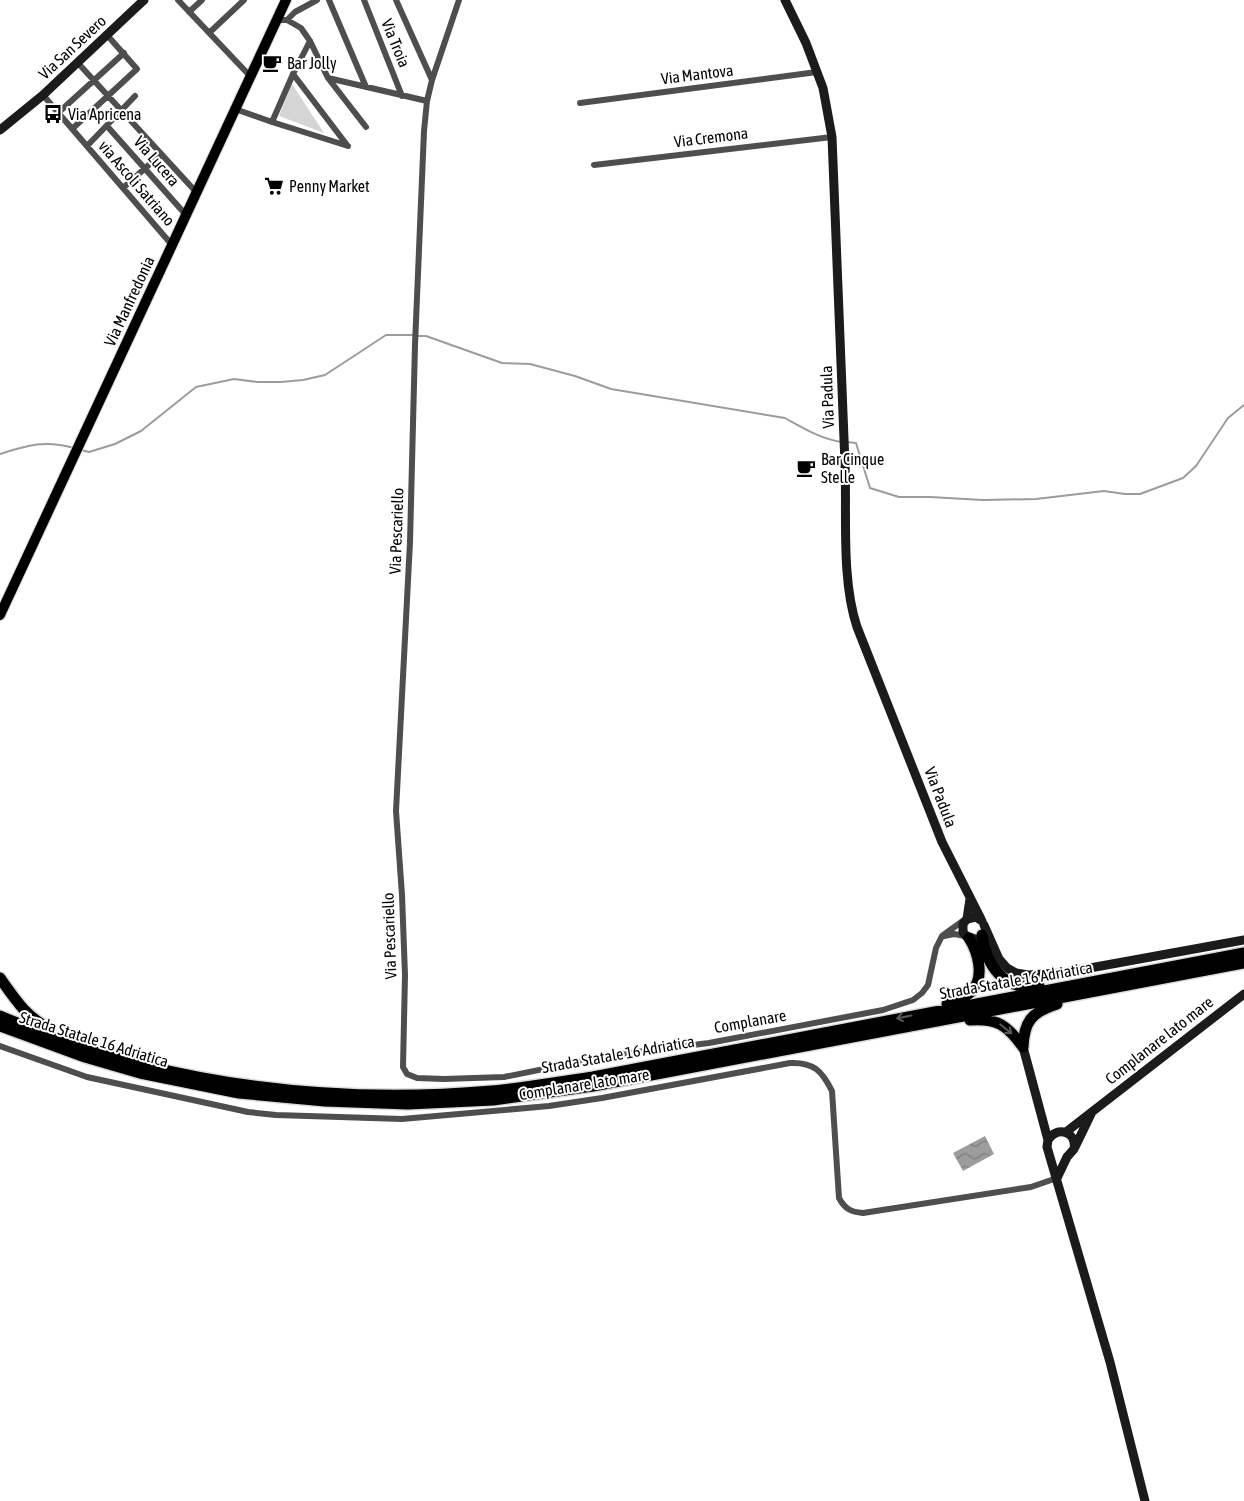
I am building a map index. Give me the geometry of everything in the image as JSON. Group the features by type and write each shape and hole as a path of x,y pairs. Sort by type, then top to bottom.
{"highway":[{"path":"983,927 986,956 996,972 1008,982 1020,987 1032,987 1063,981 1096,986"},
{"path":"925,1018 972,992 979,977 978,956 967,937"},
{"name":"Strada Statale 16 Adriatica","path":"0,1016 87,1048 142,1065 241,1085 325,1092 410,1095 492,1091 593,1077 925,1018 1096,986 1244,954"},
{"name":"Strada Statale 16 Adriatica","path":"1096,986 1244,963"},
{"path":"0,978 23,1010 39,1024 87,1048"},
{"path":"1023,1047 1027,1022 1033,1016 1043,1008 1096,986"},
{"path":"925,1018 983,1019 993,1021 1002,1024 1010,1030 1023,1047"},
{"name":"Strada Statale 16 Adriatica","path":"0,1026 85,1057 140,1073 239,1093 325,1101 408,1104 493,1100 593,1086 925,1018"}],"main road":[{"name":"Via Manfredonia","path":"0,615 286,0"}],"street":[{"name":"Via San Severo","path":"0,130 43,95 144,0"},
{"path":"178,0 250,76"},
{"path":"189,12 202,0"},
{"path":"210,33 244,0"},
{"path":"288,20 295,12 317,0"},
{"path":"329,0 366,87"},
{"name":"Via Troia","path":"364,0 402,96"},
{"path":"396,0 432,80"},
{"name":"Via Padula","path":"785,0 806,43 823,88 832,137 848,579 854,620 942,842 998,959 1007,968 1028,975 1059,973 1244,940"},
{"name":"Via Pescariello","path":"403,1067 405,975 396,811 410,552 415,344 427,101 457,2"},
{"path":"277,20 288,20 301,28 310,41 328,78 366,127"},
{"path":"72,129 137,69 107,35"},
{"path":"272,122 310,41"},
{"path":"58,113 124,53"},
{"path":"77,62 197,193"},
{"name":"Via Mantova","path":"580,102 817,72"},
{"path":"235,108 348,146 293,74"},
{"path":"328,78 427,101"},
{"name":"via Ascoli Satriano","path":"43,95 172,245"},
{"path":"87,146 135,96"},
{"name":"Via Lucera","path":"107,126 186,215"},
{"name":"Via Cremona","path":"594,165 832,137"},
{"path":"123,188 161,154"},
{"path":"967,937 963,924 967,919 970,898"},
{"path":"976,917 983,927 978,938 954,934 942,936 967,919 976,917"},
{"name":"Complanare","path":"403,1067 407,1074 418,1078 504,1077 604,1056 709,1043 883,1010 914,1000 922,993 928,985 936,948 942,936"},
{"name":"Complanare lato mare","path":"1066,1132 1244,994"},
{"name":"Complanare lato mare","path":"0,1046 87,1077 248,1112 276,1115 402,1118 449,1116 549,1106 803,1062 815,1067 825,1077 832,1092 839,1198 844,1207 852,1212 863,1213 1031,1187 1057,1178"},
{"path":"1023,1047 1048,1140 1048,1150 1110,1362 1145,1501"},
{"name":"Complanare lato mare","path":"1074,1149 1093,1110"},
{"path":"1043,1122 1055,1132 1066,1132 1074,1141 1074,1149 1067,1157 1057,1178"},
{"path":"1048,1140 1055,1132"},
{"path":"1048,1150 1054,1157 1067,1157"}],"shaded area":[{"path":"292,84 324,133 279,116"}],"water":[{"path":"985,1136 994,1154 963,1171 953,1153"}],"waterway":[{"path":"81,450 89,452 115,444 141,431 196,387 234,379 257,382 281,382 325,375 386,335 413,335"},
{"path":"418,336 426,336 502,363 530,364 575,376 611,389 785,418 819,436 842,442"},
{"path":"847,442 856,443 870,488 899,497 983,500 1036,499 1104,491 1140,494 1183,478 1196,466 1228,418 1244,405"},
{"path":"0,454 20,448 45,444 74,448"}],"place":[{"name":"Bar Jolly","path":"272,63"},
{"name":"Via Apricena","path":"53,114"},
{"name":"Penny Market","path":"274,186"},
{"name":"Bar Cinque Stelle","path":"806,468"}]}
